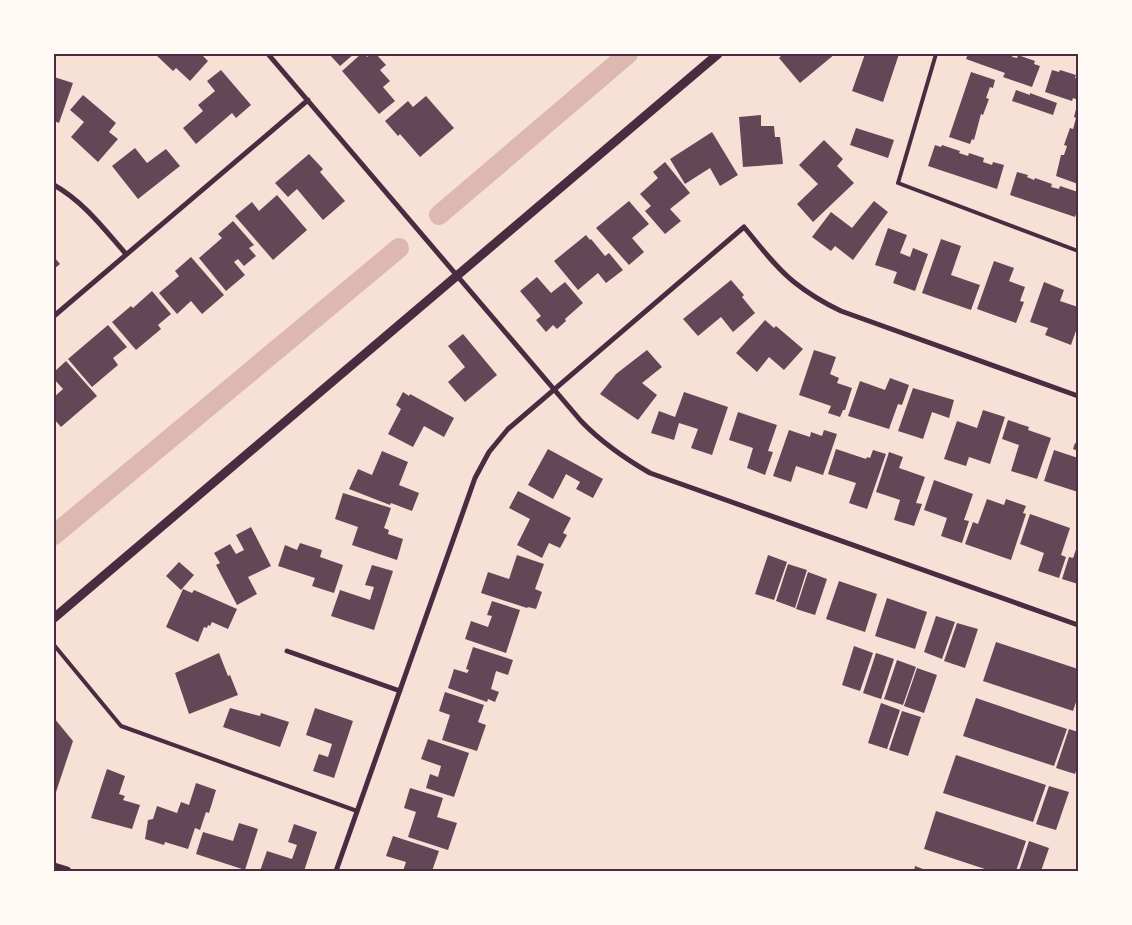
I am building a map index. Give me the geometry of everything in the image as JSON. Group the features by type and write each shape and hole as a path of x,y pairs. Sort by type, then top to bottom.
{"street":[{"path":"268,54 595,436 621,457 650,473 1078,625"},
{"path":"54,618 718,54"},
{"path":"54,316 308,100"},
{"path":"54,185 87,209 126,254"},
{"path":"336,871 475,478 489,452 508,429 744,227 771,260 792,281 817,299 840,311 1078,396"},
{"path":"287,651 400,691"},
{"path":"54,866 67,871"}],"lane":[{"path":"936,54 898,183 1078,251"},
{"path":"54,645 121,726 357,810"}],"building":[{"path":"155,54 201,54 208,61 190,81 176,68 173,71"},
{"path":"329,54 354,54 340,66"},
{"path":"361,54 365,54 367,57 371,54 376,54 386,65 380,70 390,81 383,87 395,101 379,114 342,71"},
{"path":"783,54 835,54 800,83 779,58"},
{"path":"865,54 899,54 883,102 852,91"},
{"path":"968,54 1013,54 1012,57 1017,58 1018,55 1035,61 1034,64 1040,66 1032,87 1003,77 1005,73 966,59"},
{"path":"221,70 251,105 236,118 232,113 196,144 183,128 203,111 198,105 215,91 207,81"},
{"path":"1052,70 1059,72 1060,70 1076,75 1075,78 1078,79 1078,100 1073,98 1072,101 1045,92"},
{"path":"971,72 995,80 993,88 990,87 986,98 989,99 983,115 981,114 974,140 972,139 970,144 949,137"},
{"path":"54,77 73,83 59,123 54,121"},
{"path":"1016,90 1057,103 1053,115 1012,101"},
{"path":"83,95 116,123 109,132 118,139 98,162 71,137 84,122 70,110"},
{"path":"426,96 454,128 420,157 400,134 398,136 385,121 408,101 413,107"},
{"path":"1076,109 1078,110 1078,184 1056,176 1061,155 1064,155 1067,146 1064,145 1070,128 1073,129"},
{"path":"761,115 761,126 774,126 775,137 780,137 783,164 743,167 739,117"},
{"path":"856,128 894,140 888,158 850,145"},
{"path":"712,132 738,175 720,186 710,168 685,184 670,159"},
{"path":"824,140 843,159 837,166 854,183 813,222 797,204 818,184 799,165"},
{"path":"935,145 941,147 942,145 960,151 959,153 968,156 969,153 984,158 983,162 992,165 993,162 1004,165 997,189 928,166"},
{"path":"135,148 147,163 166,149 180,166 138,199 112,166"},
{"path":"309,154 323,169 320,172 345,201 323,220 297,189 288,197 275,183"},
{"path":"665,162 690,193 670,209 681,221 665,234 645,211 651,206 640,194 658,178 653,172"},
{"path":"1017,172 1028,175 1027,177 1034,180 1035,178 1052,184 1051,187 1059,189 1060,186 1078,192 1078,208 1075,217 1010,195"},
{"path":"277,195 307,230 273,260 235,216 252,202 259,211"},
{"path":"629,201 649,224 632,238 644,252 629,265 596,228"},
{"path":"874,201 888,212 853,260 835,246 831,251 812,237 831,212 852,228"},
{"path":"233,221 254,245 249,248 256,256 244,266 238,259 234,262 245,275 226,291 199,258 222,238 218,234"},
{"path":"888,228 907,235 900,253 910,257 913,248 928,254 915,291 893,283 897,272 875,265"},
{"path":"586,235 605,256 609,253 623,270 606,283 598,273 578,290 554,261"},
{"path":"941,239 961,246 951,275 980,285 971,310 922,293"},
{"path":"54,257 60,264 54,269"},
{"path":"191,257 224,295 202,314 191,301 177,314 159,293 179,276 175,271"},
{"path":"994,261 1014,268 1009,281 1025,287 1020,301 1024,302 1016,323 977,309"},
{"path":"537,277 551,293 565,282 583,303 557,329 553,325 546,332 536,320 541,316 520,291"},
{"path":"731,280 744,295 742,297 755,313 733,332 721,317 698,336 683,319"},
{"path":"1044,282 1064,290 1060,301 1078,307 1078,325 1071,345 1045,335 1048,328 1030,322"},
{"path":"152,291 171,314 158,325 161,329 136,350 112,322 131,306 133,308"},
{"path":"765,320 774,328 776,326 803,349 784,370 769,357 757,372 736,353"},
{"path":"108,325 127,347 113,358 118,365 92,387 68,359"},
{"path":"463,334 497,375 465,402 448,382 465,367 448,346"},
{"path":"647,350 662,367 642,383 657,395 638,420 600,394 616,374"},
{"path":"814,350 836,357 830,374 839,378 837,383 852,388 845,410 843,410 840,417 828,413 831,406 799,395"},
{"path":"66,361 97,396 61,427 54,419 54,397 63,389 54,379 54,372"},
{"path":"890,378 909,385 902,405 898,404 889,429 848,416 860,381 885,390"},
{"path":"913,388 954,400 949,418 932,412 923,439 898,431"},
{"path":"403,392 454,418 444,437 424,426 413,447 388,434 401,409 396,405"},
{"path":"684,392 728,407 712,455 691,448 698,429 679,423 674,440 651,433 659,411 675,417"},
{"path":"983,410 1005,417 990,464 969,457 966,466 944,459 957,421 977,428"},
{"path":"738,412 777,425 768,451 773,452 765,475 747,468 753,448 729,440"},
{"path":"1008,420 1029,427 1028,430 1051,438 1037,479 1011,471 1019,445 1002,439"},
{"path":"789,430 810,437 811,432 822,436 824,430 837,434 823,475 796,466 791,482 773,476"},
{"path":"1075,443 1078,444 1078,451 1073,449"},
{"path":"548,449 603,479 593,498 576,489 580,482 566,474 553,499 528,485"},
{"path":"836,449 866,459 867,457 870,458 873,450 886,454 867,509 849,503 856,483 828,474"},
{"path":"1054,450 1078,458 1078,492 1044,481"},
{"path":"382,451 408,462 399,485 419,493 412,511 391,503 390,505 349,489 358,469 372,475"},
{"path":"889,452 903,457 899,468 925,477 916,503 922,504 914,526 894,520 900,500 876,492"},
{"path":"934,480 973,494 964,520 969,521 962,543 941,536 947,518 924,510"},
{"path":"518,491 571,518 563,533 567,535 560,548 549,543 542,558 517,545 530,519 509,508"},
{"path":"343,493 391,508 384,528 389,530 388,534 403,539 397,560 352,545 358,527 335,519"},
{"path":"987,499 1004,505 1006,499 1026,506 1023,513 1026,514 1011,560 965,544 973,522 978,524"},
{"path":"1030,514 1070,528 1061,555 1066,557 1059,578 1038,571 1044,553 1020,544"},
{"path":"251,527 271,566 248,577 257,594 237,605 216,565 220,563 214,553 230,544 236,554 244,550 236,535"},
{"path":"300,543 322,550 320,557 343,565 334,593 312,586 315,578 278,566 285,545 297,550"},
{"path":"1078,544 1078,584 1062,579 1069,557 1073,558"},
{"path":"517,555 544,564 535,589 542,592 536,609 527,608 481,593 488,572 509,579"},
{"path":"768,555 787,562 774,600 755,594"},
{"path":"179,562 194,575 181,590 166,576"},
{"path":"788,564 807,570 795,608 776,601"},
{"path":"372,565 393,571 374,630 331,616 340,590 370,600 374,587 365,585"},
{"path":"808,572 827,579 815,615 796,609"},
{"path":"839,581 877,594 865,632 826,619"},
{"path":"183,589 192,593 194,590 237,609 228,629 212,622 207,628 204,627 198,642 166,627"},
{"path":"887,598 927,612 915,649 875,636"},
{"path":"492,601 520,610 506,653 465,639 471,621 488,627 492,616 487,615"},
{"path":"936,616 955,622 942,659 924,652"},
{"path":"957,623 978,629 965,668 944,661"},
{"path":"996,642 1078,669 1078,696 1073,711 983,681"},
{"path":"854,646 873,653 860,691 842,685"},
{"path":"473,647 513,660 508,675 496,671 491,689 499,692 495,702 488,699 487,702 448,688 454,669 467,673 469,670 466,669"},
{"path":"219,653 238,695 189,714 175,673"},
{"path":"876,653 894,659 881,699 863,693"},
{"path":"897,660 916,667 903,705 884,699"},
{"path":"917,668 937,675 924,713 904,706"},
{"path":"445,692 484,705 478,722 486,725 477,751 442,740 450,715 439,711"},
{"path":"976,698 1067,729 1054,766 963,736"},
{"path":"881,703 900,710 887,749 868,743"},
{"path":"230,708 260,716 261,713 289,722 280,747 223,727"},
{"path":"315,708 353,721 334,778 313,771 319,754 328,757 332,744 306,735"},
{"path":"902,711 921,717 908,756 889,750"},
{"path":"54,718 73,741 54,798"},
{"path":"1069,729 1078,732 1078,765 1075,774 1056,768"},
{"path":"428,739 469,753 454,797 426,788 430,774 438,777 441,766 421,759"},
{"path":"956,755 1046,785 1033,822 943,793"},
{"path":"107,769 125,776 119,794 125,796 123,800 140,805 132,829 91,818"},
{"path":"196,783 216,790 209,813 206,812 200,830 195,828 188,849 165,842 164,845 145,839 148,820 153,819 157,806 177,813 181,802 189,805"},
{"path":"1049,786 1069,792 1056,830 1036,824"},
{"path":"410,788 443,798 437,817 457,823 448,850 408,837 416,812 404,808"},
{"path":"936,811 1026,841 1016,871 991,871 924,849"},
{"path":"239,823 258,829 245,870 196,854 203,832 233,841"},
{"path":"294,824 317,832 304,871 260,871 267,851 292,859 297,845 288,842"},
{"path":"393,836 439,851 432,871 403,871 406,862 386,856"},
{"path":"1029,841 1049,848 1041,871 1019,871"},
{"path":"915,866 928,871 914,871"}],"waterway":[{"path":"439,215 628,54"},
{"path":"54,535 399,248"}]}
